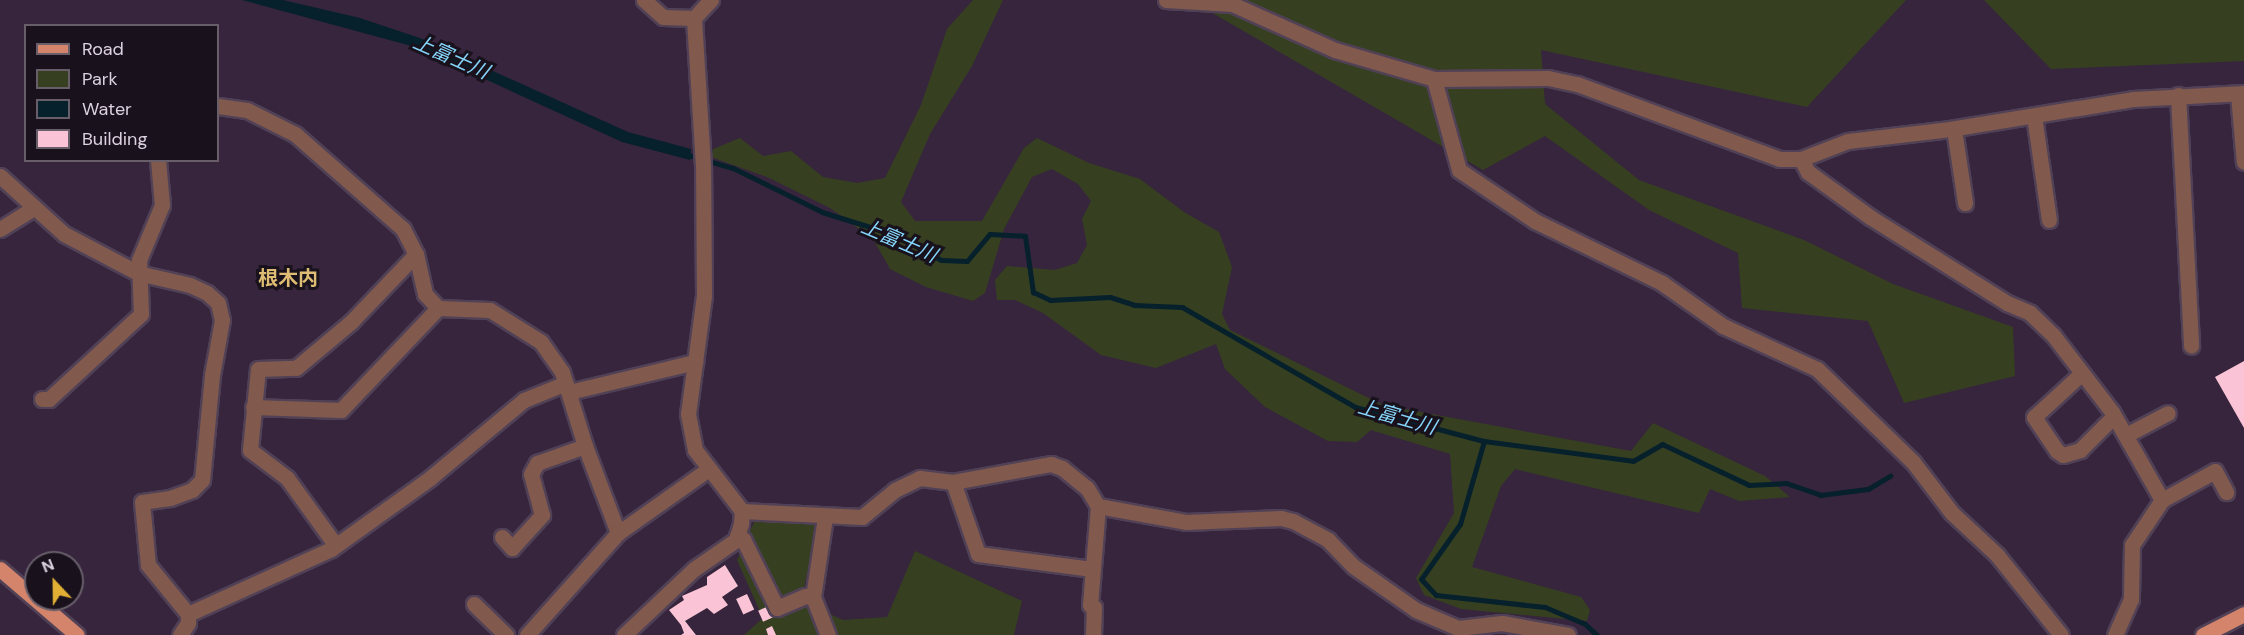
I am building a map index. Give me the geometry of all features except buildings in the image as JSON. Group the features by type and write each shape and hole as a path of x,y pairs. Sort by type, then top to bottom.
{"main road":[{"path":"0,569 77,635"},
{"path":"2203,635 2244,614"}],"street":[{"path":"644,0 663,17 694,18"},
{"path":"711,0 694,18 703,166 704,296 688,414 690,438 707,470 742,511 825,517 862,517 890,493 920,478 953,482 1051,464 1062,468 1087,488 1098,506 1092,569 1093,635"},
{"path":"1166,0 1232,3 1335,50 1434,80 1548,78 1577,84 1711,136 1780,159 1801,159 1848,141 1954,129 2178,95 2241,93 2244,162"},
{"path":"1434,80 1459,170 1535,221 1662,283 1723,326 1817,369 1912,462 1952,513 1997,555 2061,635"},
{"path":"2178,95 2191,346"},
{"path":"219,106 256,114 280,125 311,146 403,229 416,254 423,288 438,308"},
{"path":"2034,116 2049,220"},
{"path":"1954,129 1965,203"},
{"path":"1801,159 1808,172 1870,217 2007,303 2030,313 2053,335 2114,416 2127,435 2162,500"},
{"path":"42,399 49,399 141,314 139,260 162,205 158,162"},
{"path":"0,176 32,209 64,234 138,273 207,292 218,303 222,320 212,375 202,480 192,490 170,498 142,502 148,565 188,614 188,623 180,635"},
{"path":"0,229 32,209"},
{"path":"334,543 287,478 250,450 258,369 296,368 351,322 416,254"},
{"path":"253,406 341,410 438,308 469,307 499,313 541,342 568,388 585,446 618,533"},
{"path":"188,614 284,573 330,549 334,543 430,478 524,400 568,388 695,362"},
{"path":"2082,374 2034,417 2057,451 2063,454 2080,450 2114,416"},
{"path":"2127,435 2168,412"},
{"path":"502,537 512,548 542,515 531,474 537,463 585,446"},
{"path":"527,635 618,533 707,470"},
{"path":"2115,635 2131,599 2132,545 2162,500 2215,471 2226,492"},
{"path":"953,482 978,554 1092,569"},
{"path":"1098,506 1186,522 1281,518 1328,540 1353,566 1416,610 1458,628 1502,623 1568,635"},
{"path":"624,635 694,569 737,536 742,511"},
{"path":"825,517 813,597 828,635"},
{"path":"737,536 743,539 777,608 805,596 813,597"},
{"path":"474,604 506,635"}],"green space":[{"path":"973,0 1003,0 972,66 930,134 901,202 915,221 982,221 1024,148 1037,138 1089,163 1140,179 1184,212 1219,232 1232,267 1222,314 1230,330 1383,405 1631,451 1653,423 1765,476 1790,497 1739,501 1710,489 1699,513 1515,469 1501,486 1472,567 1581,597 1590,610 1587,621 1461,609 1424,595 1416,578 1454,513 1450,454 1371,430 1357,442 1328,441 1265,407 1225,369 1216,344 1156,368 1101,355 1043,313 1015,300 997,300 995,280 1007,266 1055,270 1077,263 1087,245 1082,219 1091,201 1078,184 1052,169 1032,177 1004,229 985,293 973,301 926,287 890,269 873,239 830,208 767,177 711,157 713,149 740,138 763,156 791,151 823,177 857,183 885,178 921,105 947,29"},
{"path":"1190,0 1906,0 1807,107 1541,50 1545,104 1639,180 1804,240 1893,284 2013,327 2015,376 1904,403 1868,321 1742,308 1738,253 1649,210 1545,136 1483,170"},
{"path":"1984,0 2244,0 2244,61 2051,69"},
{"path":"756,518 818,525 801,601 843,620 887,617 915,551 1022,601 1014,635 744,635 763,618 737,560"}],"water":[{"path":"242,0 283,0 360,18 420,38 628,132 691,149 690,160 622,142 415,47"}],"waterway":[{"name":"上富士川","path":"685,154 733,168 822,212 896,235 941,260 967,261 990,234 1025,236 1033,292 1050,300 1110,297 1134,305 1182,307 1355,407 1484,441 1460,524 1421,579 1436,595 1545,607 1585,624 1597,635"},
{"name":"上富士川","path":"1484,441 1633,461 1662,444 1749,485 1786,483 1820,495 1868,489 1890,476"}],"district":[{"name":"根木内","path":"288,278"}]}
